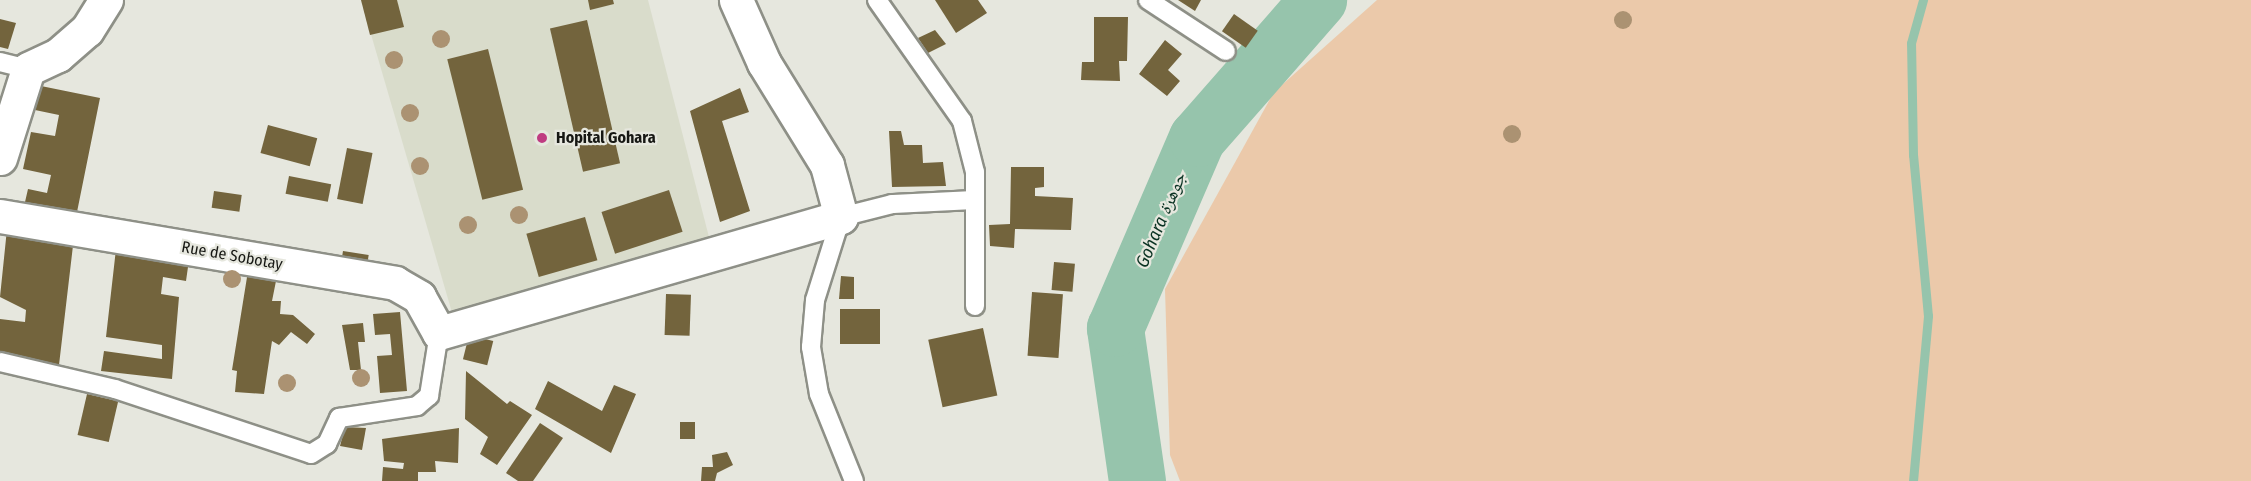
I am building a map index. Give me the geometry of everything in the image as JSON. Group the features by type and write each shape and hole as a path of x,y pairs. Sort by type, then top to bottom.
{"street":[{"path":"0,158 14,66 58,56 87,30 106,0"},
{"path":"439,333 841,217 827,165 764,63 736,0"},
{"name":"Rue de Sobotay","path":"0,216 395,283 419,297 439,333"}],"lane":[{"path":"876,0 962,121 975,200 975,306"},
{"path":"1148,0 1226,51"},
{"path":"854,481 819,394 811,347 815,300 841,217 892,204 975,200"},
{"path":"0,362 115,388 311,454 327,444 339,418 417,406 429,396 439,333"}],"shaded area":[{"name":"Hopital Gohara","path":"361,0 648,0 710,241 453,316"},
{"path":"1377,0 2251,0 2251,481 1180,481 1170,455 1165,289 1274,92"}],"building":[{"path":"361,0 397,0 404,27 370,35"},
{"path":"588,0 613,0 614,4 590,10"},
{"path":"935,0 978,0 987,13 956,33"},
{"path":"1178,0 1201,0 1195,11"},
{"path":"1234,14 1258,31 1246,48 1222,31"},
{"path":"1094,17 1128,17 1127,61 1119,61 1120,81 1081,80 1082,62 1094,62"},
{"path":"0,19 16,23 8,49 0,47"},
{"path":"587,20 620,163 583,172 550,29"},
{"path":"935,30 946,44 928,53 918,38"},
{"path":"1165,40 1182,54 1168,70 1180,81 1167,96 1139,74"},
{"path":"488,49 523,190 482,200 447,59"},
{"path":"41,86 100,98 77,212 25,202 28,189 47,193 51,175 23,169 31,132 55,136 59,115 35,110"},
{"path":"740,88 749,112 722,121 750,211 720,222 690,111"},
{"path":"268,125 317,138 310,166 260,153"},
{"path":"889,131 901,131 904,145 922,145 923,163 943,162 946,186 892,187"},
{"path":"347,148 373,153 363,204 337,199"},
{"path":"1011,167 1044,167 1044,187 1035,188 1035,196 1073,198 1071,230 1015,229 1014,248 990,246 989,225 1010,224"},
{"path":"289,176 331,184 328,202 286,194"},
{"path":"669,190 683,232 615,254 601,212"},
{"path":"214,191 242,195 239,212 212,208"},
{"path":"585,217 597,260 539,277 526,234"},
{"path":"7,229 74,237 59,365 0,358 0,319 25,322 26,310 0,297"},
{"path":"116,249 189,260 186,281 163,277 161,294 179,297 172,379 101,371 104,351 162,359 162,345 106,337"},
{"path":"343,251 369,255 366,274 340,270"},
{"path":"1054,262 1075,264 1072,292 1052,290"},
{"path":"248,271 277,276 272,301 281,301 280,314 293,315 315,334 307,344 291,332 279,345 272,341 264,394 235,392 237,371 232,370"},
{"path":"841,276 854,277 854,299 839,299"},
{"path":"1032,292 1063,294 1058,358 1028,356"},
{"path":"666,294 691,295 690,336 665,335"},
{"path":"840,309 880,309 880,344 840,344"},
{"path":"400,312 407,391 380,393 377,356 392,355 390,334 375,335 373,314"},
{"path":"363,323 365,342 358,342 361,370 350,370 342,325"},
{"path":"983,328 997,395 943,407 928,340"},
{"path":"469,335 493,341 487,365 463,359"},
{"path":"466,371 507,404 510,401 532,415 497,465 480,454 488,437 465,419"},
{"path":"548,381 602,411 614,385 636,394 611,453 535,409"},
{"path":"87,394 118,401 109,442 78,435"},
{"path":"680,422 695,422 695,439 680,439"},
{"path":"540,423 563,438 533,481 518,481 506,473"},
{"path":"345,427 366,428 362,450 340,446"},
{"path":"459,428 458,463 435,461 436,472 418,472 418,481 382,481 383,467 403,469 404,463 384,461 382,439"},
{"path":"727,452 733,465 717,473 715,481 701,481 702,467 713,467 712,455"}],"waterway":[{"name":"Gohara جوهرة","path":"1137,481 1115,328 1197,138 1318,0"},
{"path":"1913,481 1928,316 1913,155 1911,43 1923,0"}],"place":[{"name":"Hopital Gohara","path":"542,138"}]}
